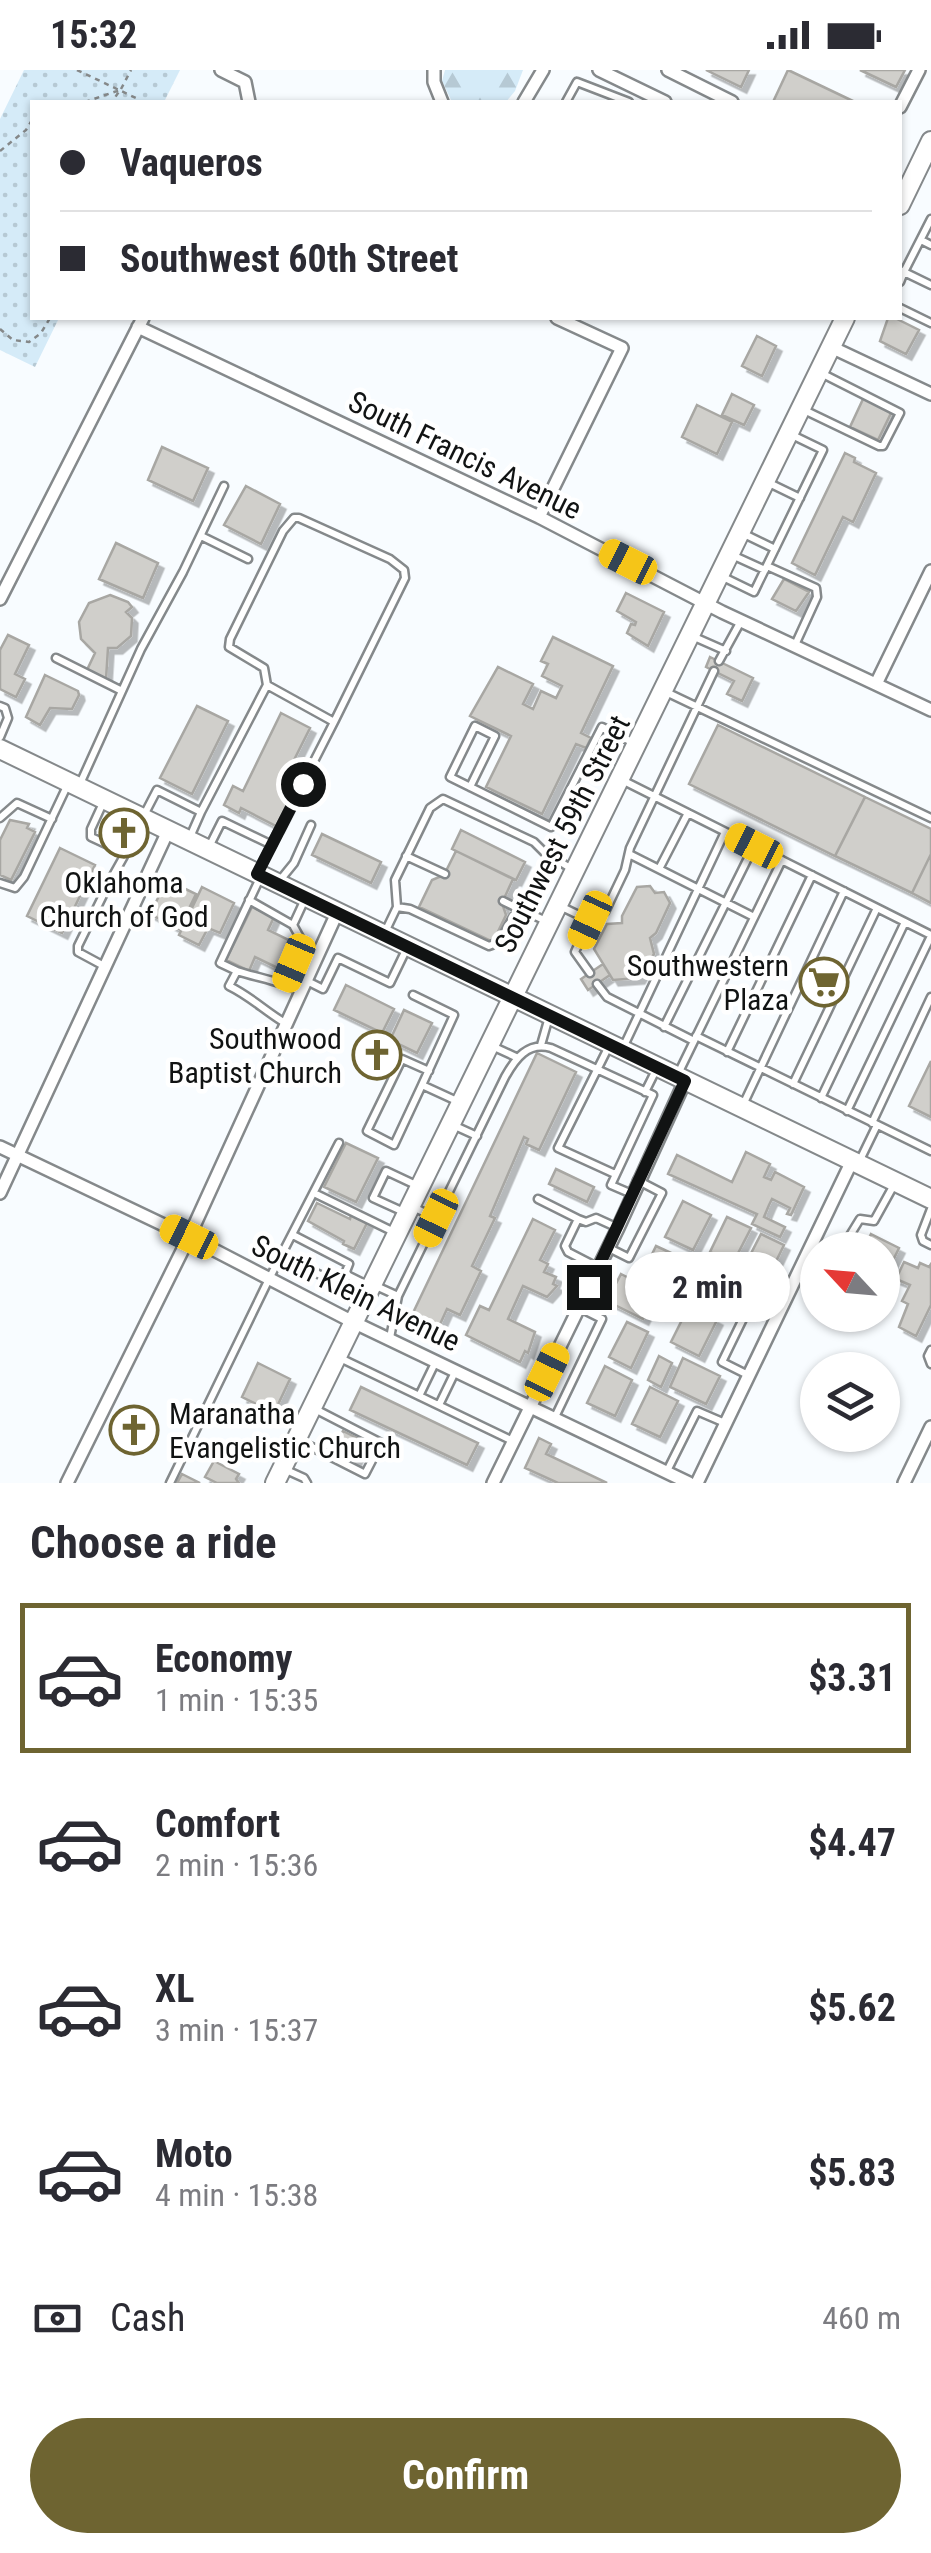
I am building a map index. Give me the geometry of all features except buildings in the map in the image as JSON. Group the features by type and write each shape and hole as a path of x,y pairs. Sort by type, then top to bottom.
{"main road":[{"path":"902,201 931,142"},
{"name":"Southwest 59th Street","path":"279,1476 844,320"},
{"path":"0,749 931,1200"}],"street":[{"path":"220,70 248,76"},
{"path":"434,70 441,100"},
{"path":"525,100 543,70"},
{"path":"599,70 661,100"},
{"path":"668,70 728,100"},
{"path":"902,103 919,70"},
{"path":"539,517 622,348 561,320"},
{"path":"0,599 140,322"},
{"name":"South Francis Avenue","path":"140,322 539,517 741,621 931,710"},
{"path":"831,347 931,394"},
{"path":"876,684 931,571"},
{"path":"0,1193 168,831"},
{"path":"67,1483 189,1237 337,913"},
{"path":"493,1483 618,1228 681,1079"},
{"name":"South Klein Avenue","path":"0,1147 689,1483"},
{"path":"825,1232 855,1163"},
{"path":"697,1483 785,1300 800,1278"},
{"path":"904,1483 931,1427"}],"lane":[{"path":"567,100 577,82 625,100"},
{"path":"931,218 902,271 931,285"},
{"path":"921,240 931,245"},
{"path":"902,309 931,323"},
{"path":"801,409 884,446 900,413 897,409 819,372"},
{"path":"720,576 754,592 824,450 789,434"},
{"path":"766,482 800,498"},
{"path":"0,883 15,888 24,877 224,486"},
{"path":"188,840 268,685 264,668 230,648 230,639 283,531 294,518 390,559 401,565 405,578 272,845 265,878 249,900 220,963 274,984 323,989 338,958 390,983 408,948"},
{"path":"741,532 775,549"},
{"path":"201,536 248,559"},
{"path":"730,554 816,588 817,597 795,646"},
{"path":"719,662 741,621"},
{"path":"690,636 726,651"},
{"path":"56,658 122,691"},
{"path":"590,973 575,952 590,920 604,912 714,671"},
{"path":"268,685 334,722"},
{"path":"664,691 931,818"},
{"path":"0,706 5,708 8,718 0,737"},
{"path":"470,787 495,736 475,726 450,778 551,827 602,728 638,744"},
{"path":"620,780 931,936 847,1111"},
{"path":"142,818 157,790 201,812"},
{"path":"384,936 398,908 395,880 430,808 443,799 534,842 545,854 574,870"},
{"path":"105,800 91,829 92,837 124,856 78,946 78,952 105,967"},
{"path":"0,818 17,803 52,819"},
{"path":"659,869 688,813"},
{"path":"208,850 222,821 272,845"},
{"path":"265,878 294,864 311,825"},
{"path":"614,1174 558,1148 598,1069 639,1015 725,832"},
{"path":"664,1027 754,846"},
{"path":"629,854 754,916"},
{"path":"406,856 445,874"},
{"path":"681,1079 695,1039 782,860"},
{"path":"727,1052 812,875"},
{"path":"110,882 138,896"},
{"path":"741,1108 844,891"},
{"path":"293,925 306,898"},
{"path":"249,900 293,925 304,943 286,984"},
{"path":"503,900 520,910 590,920"},
{"path":"398,908 431,915 489,946 494,945 520,910"},
{"path":"792,1084 877,908"},
{"path":"820,1098 905,922"},
{"path":"236,971 228,986 253,998 286,1023"},
{"path":"598,984 608,997 639,1015 727,1052 931,1150"},
{"path":"414,995 454,1015 394,1145 368,1132 402,1059 428,1071"},
{"path":"855,1163 931,997"},
{"path":"390,1339 398,1296 436,1218 518,1058 541,1045 550,1016"},
{"path":"489,1044 518,1058"},
{"path":"541,1045 653,1095 610,1185 632,1194"},
{"path":"645,1092 657,1068"},
{"path":"422,1084 460,1102"},
{"path":"450,1124 477,1136"},
{"path":"170,1483 339,1143"},
{"path":"419,1186 386,1171 373,1198 436,1218"},
{"path":"608,1248 629,1258 662,1193 637,1180"},
{"path":"852,1232 860,1220 874,1221 895,1182"},
{"path":"314,1193 396,1233"},
{"path":"538,1199 586,1222 596,1218 618,1228"},
{"path":"931,1209 921,1235 922,1241 931,1246"},
{"path":"578,1219 566,1246 568,1252 598,1267"},
{"path":"282,1257 339,1284 349,1264 293,1235"},
{"path":"344,1274 398,1296"},
{"path":"749,1376 722,1362 736,1332 758,1288 785,1300"},
{"path":"555,1418 602,1319 579,1307"},
{"path":"931,1350 931,1364"},
{"path":"337,1356 513,1441"},
{"path":"419,1396 436,1361"},
{"path":"438,1405 456,1370"},
{"path":"297,1440 365,1474 381,1443 312,1407"},
{"path":"667,1472 696,1411 726,1423"},
{"path":"279,1476 304,1478 306,1483"}],"path":[{"path":"77,70 138,99"},
{"path":"113,100 130,70"},
{"path":"92,100 120,90"},
{"path":"0,150 30,123"},
{"path":"0,329 14,340 29,342 49,320"}],"green space":[{"path":"24,70 180,70 165,100 30,100 30,320 58,320 35,367 0,350 0,119"},
{"path":"445,70 523,70 508,100 451,100 442,81"}],"place":[{"name":"Oklahoma Church of God","path":"124,833"},
{"name":"Southwestern Plaza","path":"824,982"},
{"name":"Southwood Baptist Church","path":"377,1055"},
{"name":"Maranatha Evangelistic Church","path":"134,1430"}],"route":[{"path":"303,784 257,874 685,1081 589,1287"}]}
